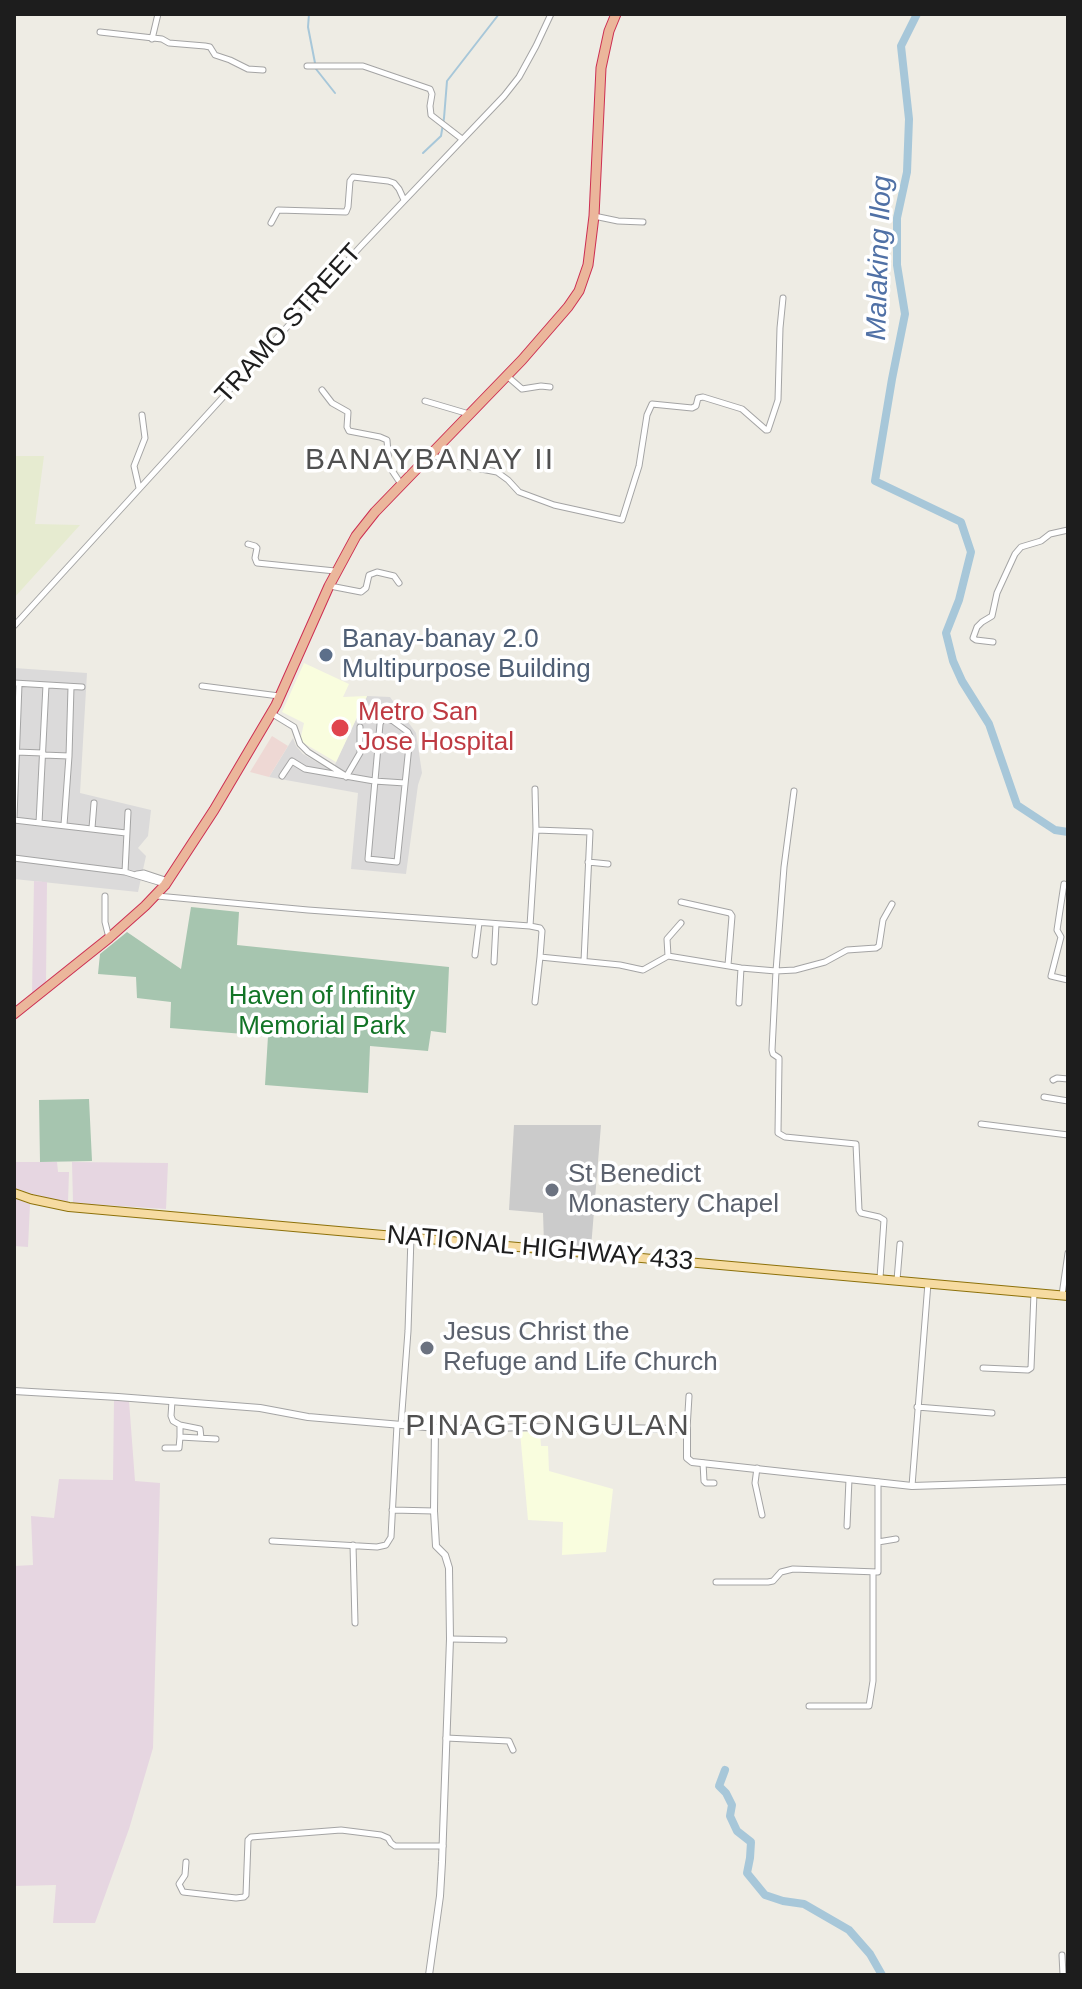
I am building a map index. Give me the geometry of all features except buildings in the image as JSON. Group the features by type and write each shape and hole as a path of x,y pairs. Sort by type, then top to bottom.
{"highway":[{"path":"14,1014 109,938 167,883 271,713 336,571 356,536 375,512 507,376 579,291 588,265 594,216 601,68 616,14"}],"main road":[{"name":"NATIONAL HIGHWAY 433","path":"14,1193 69,1207 1065,1296"}],"street":[{"path":"152,39 158,14"},
{"name":"TRAMO STREET","path":"14,626 404,200 492,111 519,77 551,14"},
{"path":"100,32 210,47 215,55 248,69 263,70"},
{"path":"307,66 363,66 430,89 431,115 462,139"},
{"path":"271,223 278,210 346,212 353,177 394,183 404,200"},
{"path":"594,216 643,222"},
{"path":"431,455 455,464 502,474 519,492 554,505 622,520 639,466 647,415 652,404 692,408 696,406 698,398 703,397 742,409 768,430 778,400 783,298"},
{"path":"507,376 522,389 550,387"},
{"path":"322,390 332,403 348,412 349,431 387,440 389,466 401,485"},
{"path":"425,401 470,414"},
{"path":"139,489 134,466 145,438 142,415"},
{"path":"993,642 973,638 977,627 992,616 997,593 1015,554 1021,547 1068,530"},
{"path":"248,544 257,548 257,563 336,571"},
{"path":"329,586 361,592 366,588 369,575 377,572 394,576 399,583"},
{"path":"82,687 17,683 14,819 126,833"},
{"path":"39,823 46,685"},
{"path":"202,686 280,696"},
{"path":"64,825 71,687"},
{"path":"271,713 294,727 300,744 308,752 346,777"},
{"path":"382,720 393,721 409,734 405,783 397,862 368,859 382,720"},
{"path":"346,777 360,753 360,727"},
{"path":"15,752 69,756"},
{"path":"282,776 292,761 305,769 346,777 405,783"},
{"path":"530,926 536,830 535,789"},
{"path":"794,791 784,867 772,1050 779,1058 778,1133 785,1137 856,1144 859,1210 884,1220 880,1279"},
{"path":"92,828 94,803"},
{"path":"125,872 128,812"},
{"path":"536,830 590,832 584,961"},
{"path":"14,858 125,872 167,883"},
{"path":"588,862 608,864"},
{"path":"1064,884 1057,930 1061,937 1051,976 1068,980"},
{"path":"105,896 105,922 109,938"},
{"path":"156,896 540,928 535,1002"},
{"path":"681,902 730,913 728,965"},
{"path":"540,957 643,970 668,956 741,968 795,970 825,962 847,950 879,946 883,920 892,904"},
{"path":"475,955 479,923"},
{"path":"668,956 667,939 681,923"},
{"path":"494,962 496,924"},
{"path":"739,1003 741,968"},
{"path":"1053,1080 1068,1079"},
{"path":"1044,1097 1068,1101"},
{"path":"981,1124 1068,1135"},
{"path":"272,1541 377,1547 386,1545 391,1537 408,1331 411,1237"},
{"path":"897,1281 900,1244"},
{"path":"1065,1296 1068,1253"},
{"path":"912,1486 928,1283"},
{"path":"983,1368 1031,1368 1034,1293"},
{"path":"14,1391 260,1408 308,1417 435,1428 687,1429"},
{"path":"689,1396 687,1458 692,1462 912,1486 1068,1481"},
{"path":"172,1401 173,1421 200,1429 201,1438"},
{"path":"917,1407 992,1413"},
{"path":"165,1448 179,1448 180,1425"},
{"path":"429,1975 440,1896 450,1639 449,1568 445,1555 436,1546 435,1428"},
{"path":"180,1437 216,1439"},
{"path":"703,1463 704,1481 714,1483"},
{"path":"757,1468 755,1486 762,1515"},
{"path":"847,1526 849,1479"},
{"path":"716,1582 768,1582 781,1572 793,1569 879,1571 878,1481"},
{"path":"392,1510 434,1511"},
{"path":"878,1542 896,1539"},
{"path":"353,1545 355,1623"},
{"path":"809,1706 869,1706 873,1681 873,1572"},
{"path":"450,1639 504,1640"},
{"path":"446,1738 509,1741 513,1750"},
{"path":"186,1862 185,1875 179,1884 183,1892 236,1898 246,1895 248,1840 251,1837 341,1830 381,1835 395,1846 443,1846"},
{"path":"1062,1955 1063,1975"}],"shaded area":[{"path":"14,456 44,456 35,524 80,525 14,598"},
{"path":"304,663 349,684 343,697 367,696 336,762 300,741 304,723 282,712"},
{"path":"14,668 87,673 80,793 151,810 148,836 138,848 146,856 138,892 14,879"},
{"path":"367,696 390,697 416,733 422,773 406,874 351,869 358,793 269,777 293,738 303,754 332,771"},
{"path":"272,736 288,746 269,777 250,772"},
{"path":"34,881 47,882 46,982 32,994"},
{"path":"514,1125 601,1125 591,1248 544,1244 543,1213 509,1210"},
{"path":"14,1162 57,1162 58,1172 69,1172 68,1202 53,1201 14,1188"},
{"path":"72,1162 168,1163 166,1209 73,1203"},
{"path":"14,1198 30,1204 28,1247 14,1246"},
{"path":"114,1400 129,1401 135,1481 160,1483 153,1748 129,1829 95,1923 53,1923 56,1885 14,1886 14,1566 33,1565 31,1516 54,1518 59,1479 113,1480"},
{"path":"540,1431 541,1446 548,1446 549,1471 613,1489 606,1552 562,1555 563,1522 528,1520 520,1432"}],"green space":[{"name":"Haven of Infinity Memorial Park","path":"191,907 239,912 237,945 449,967 446,1033 431,1031 428,1051 370,1046 368,1093 265,1085 268,1036 170,1028 171,1002 137,998 136,977 98,974 100,954 127,932 181,969"},
{"path":"89,1099 92,1161 40,1162 39,1100"}],"waterway":[{"path":"309,14 308,27 315,63"},
{"path":"423,153 441,136 447,81 499,14"},
{"name":"Malaking Ilog","path":"917,14 901,46 909,119 907,172 897,218 897,265 905,314 875,481 961,522 971,552 959,600 946,633 953,661 989,724 1017,805 1055,830 1068,832"},
{"path":"316,69 335,93"},
{"path":"725,1770 719,1786 732,1805 730,1816 737,1831 751,1842 747,1873 765,1895 804,1904 849,1930 870,1954 882,1975"}],"place":[{"name":"Banay-banay 2.0 Multipurpose Building","path":"326,655"},
{"name":"Metro San Jose Hospital","path":"340,728"},
{"name":"St Benedict Monastery Chapel","path":"552,1190"},
{"name":"Jesus Christ the Refuge and Life Church","path":"427,1348"}],"district":[{"name":"BANAYBANAY II","path":"430,461"},
{"name":"PINAGTONGULAN","path":"548,1427"}]}
